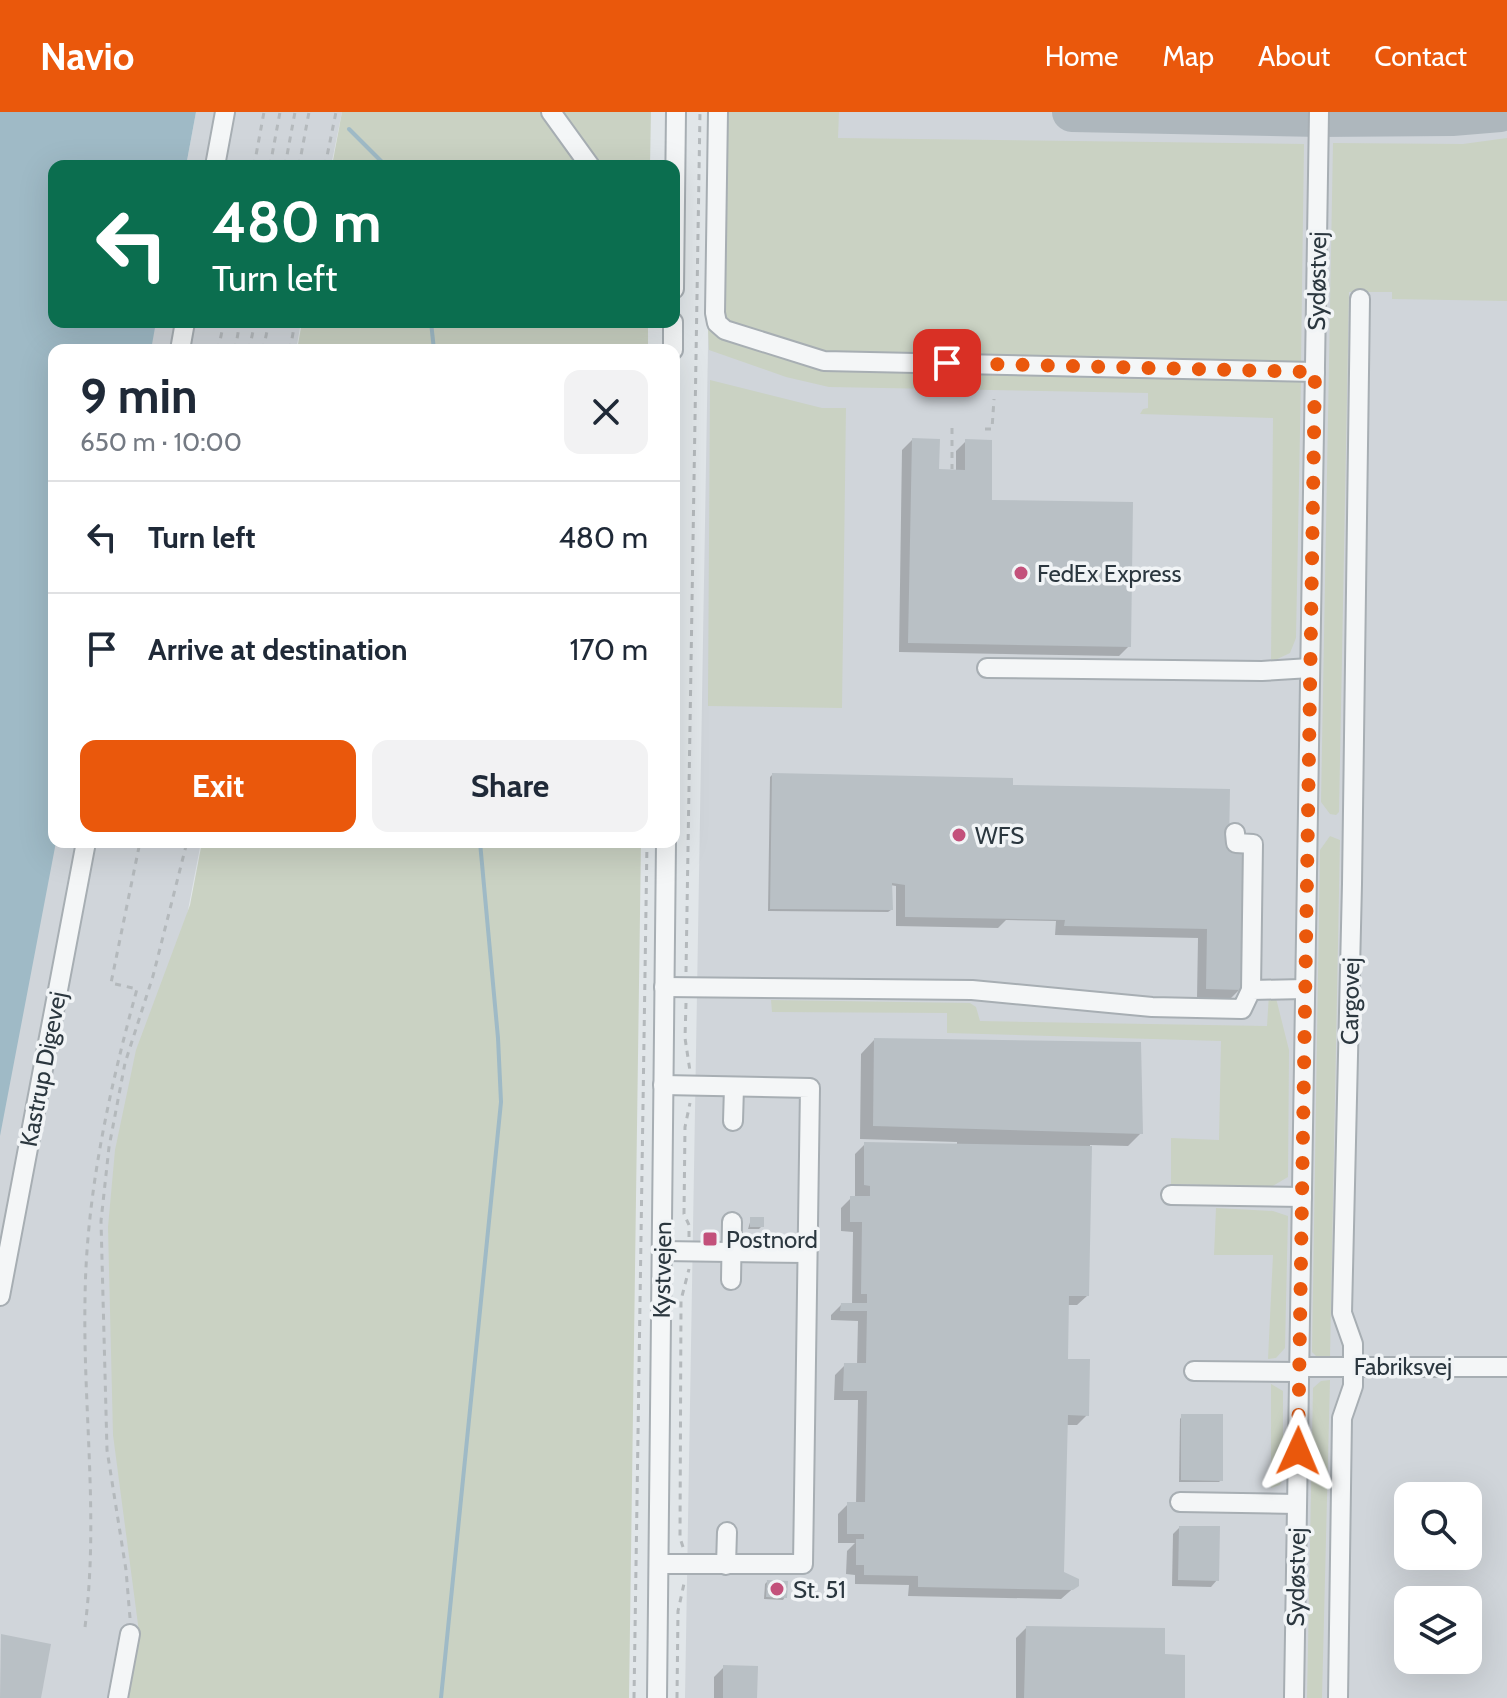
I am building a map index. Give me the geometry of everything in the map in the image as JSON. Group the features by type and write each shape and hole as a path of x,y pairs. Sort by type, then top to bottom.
{"street":[{"path":"216,160 225,112"},
{"path":"551,112 586,160"},
{"path":"675,160 676,112"},
{"path":"718,112 715,313 717,323 725,330 824,361 1315,372"},
{"name":"Sydøstvej","path":"1294,1698 1319,112"},
{"name":"Cargovej","path":"1338,1698 1342,1418 1353,1386 1353,1344 1342,1313 1352,898 1360,299"},
{"path":"987,668 1262,671 1310,668"},
{"path":"664,987 972,990 1152,1007 1242,1009 1251,990 1253,844 1236,843 1235,833"},
{"name":"Kastrup Digevej","path":"0,1296 85,848"},
{"name":"Kystvejen","path":"657,1698 666,848"},
{"path":"1251,990 1305,989"},
{"path":"659,1564 803,1564 810,1088 663,1085"},
{"path":"733,1121 734,1087"},
{"path":"1171,1195 1302,1197"},
{"path":"731,1280 732,1222"},
{"path":"662,1251 806,1253"},
{"name":"Fabriksvej","path":"1194,1371 1353,1365 1507,1367"},
{"path":"1180,1502 1297,1504"},
{"path":"726,1565 727,1532"},
{"path":"118,1698 130,1634"}],"path":[{"path":"255,160 264,112"},
{"path":"271,160 280,112"},
{"path":"286,160 295,112"},
{"path":"300,160 309,112"},
{"path":"326,160 336,112"},
{"path":"677,1698 678,1611 685,1588 685,1550 680,1538 681,1300 688,1276 689,1252 689,1225 684,1214 685,1127 691,1110 685,1038 700,112"},
{"path":"985,429 992,429 994,399"},
{"path":"952,428 952,469"},
{"path":"85,1627 92,1554 85,1301 88,1233 92,1188 108,1106 137,989 111,983 139,848"},
{"path":"130,1634 126,1570 107,1450 101,1221 109,1147 125,1063 153,976 185,848"},
{"path":"634,1698 647,848"}],"shaded area":[{"path":"196,112 342,112 332,160 187,160"},
{"path":"712,112 1507,112 1507,1698 685,1698"},
{"path":"154,328 300,328 297,344 151,344"},
{"path":"54,848 200,848 175,978 203,1298 126,1698 0,1698 0,1125"}],"green space":[{"path":"342,112 651,112 650,160 333,160"},
{"path":"723,112 839,112 838,138 1304,144 1301,362 1292,365 824,354 730,324 724,315"},
{"path":"1507,138 1507,301 1392,299 1392,292 1349,292 1339,812 1330,814 1321,802 1333,143 1463,144"},
{"path":"301,328 648,328 648,344 298,344"},
{"path":"708,329 825,367 1301,379 1296,638 1290,653 1271,662 1273,418 1140,414 1148,408 1148,393 829,387 786,377 709,350"},
{"path":"710,380 822,408 846,408 842,708 708,706"},
{"path":"1330,836 1340,840 1330,1358 1316,1356 1312,1352 1320,850"},
{"path":"201,848 641,848 629,1698 127,1698 139,1632 113,1435 108,1227 115,1150 136,1050 190,905"},
{"path":"1269,994 1275,994 1289,1050 1288,1177 1271,1187 1171,1184 1171,1138 1219,1140 1221,1041 947,1033 947,1013 772,1012 771,1000 970,1003 976,1007 980,1021 1267,1026"},
{"path":"1216,1208 1273,1211 1288,1216 1285,1348 1276,1358 1268,1359 1273,1255 1214,1255"},
{"path":"1330,1380 1322,1698 1307,1698 1313,1388 1321,1381"},
{"path":"1271,1384 1283,1391 1283,1479 1280,1485 1271,1488"}],"water":[{"path":"0,112 196,112 187,160 48,160 48,328 155,328 152,344 48,344 48,848 55,848 0,1136"}],"building":[{"name":"FedEx Express","path":"912,438 940,439 939,469 965,470 965,439 992,440 992,500 1133,502 1131,647 908,643"},
{"path":"772,773 1013,778 1013,785 1230,789 1229,846 1244,846 1242,990 1206,989 1207,929 1064,926 1065,920 905,917 905,885 892,883 893,910 770,909"},
{"path":"874,1038 1141,1042 1143,1134 873,1126"},
{"path":"864,1142 1092,1146 1089,1296 1069,1296 1068,1359 1090,1359 1089,1416 1068,1415 1064,1572 1079,1579 1079,1586 1073,1590 918,1587 918,1576 864,1575 864,1565 856,1565 856,1539 864,1539 864,1534 847,1534 847,1502 865,1502 867,1391 843,1391 844,1363 866,1363 867,1311 840,1311 841,1303 867,1303 867,1294 861,1294 862,1222 850,1222 850,1196 870,1196 870,1186 864,1185"},
{"path":"750,1217 764,1217 764,1227 750,1227"},
{"path":"1181,1414 1223,1414 1223,1481 1181,1480"},
{"path":"1179,1526 1220,1526 1219,1581 1178,1580"},
{"name":"St. 51","path":"767,1580 788,1581 787,1598 766,1597"},
{"path":"1026,1626 1165,1628 1165,1654 1185,1655 1185,1698 1024,1698"},
{"path":"1,1634 51,1644 41,1698 0,1698"},
{"path":"723,1665 758,1666 757,1698 723,1698"}],"waterway":[{"path":"349,129 380,160"},
{"path":"432,328 433,344"},
{"path":"441,1698 501,1102 481,848"}],"taxiway":[{"path":"1072,112 1319,117 1452,116 1500,112"}],"place":[{"name":"FedEx Express","path":"1021,573"},
{"name":"WFS","path":"959,835"},
{"name":"Postnord","path":"710,1239"},
{"name":"St. 51","path":"777,1589"}],"route":[{"path":"947,363 1315,372 1298,1451"}]}
